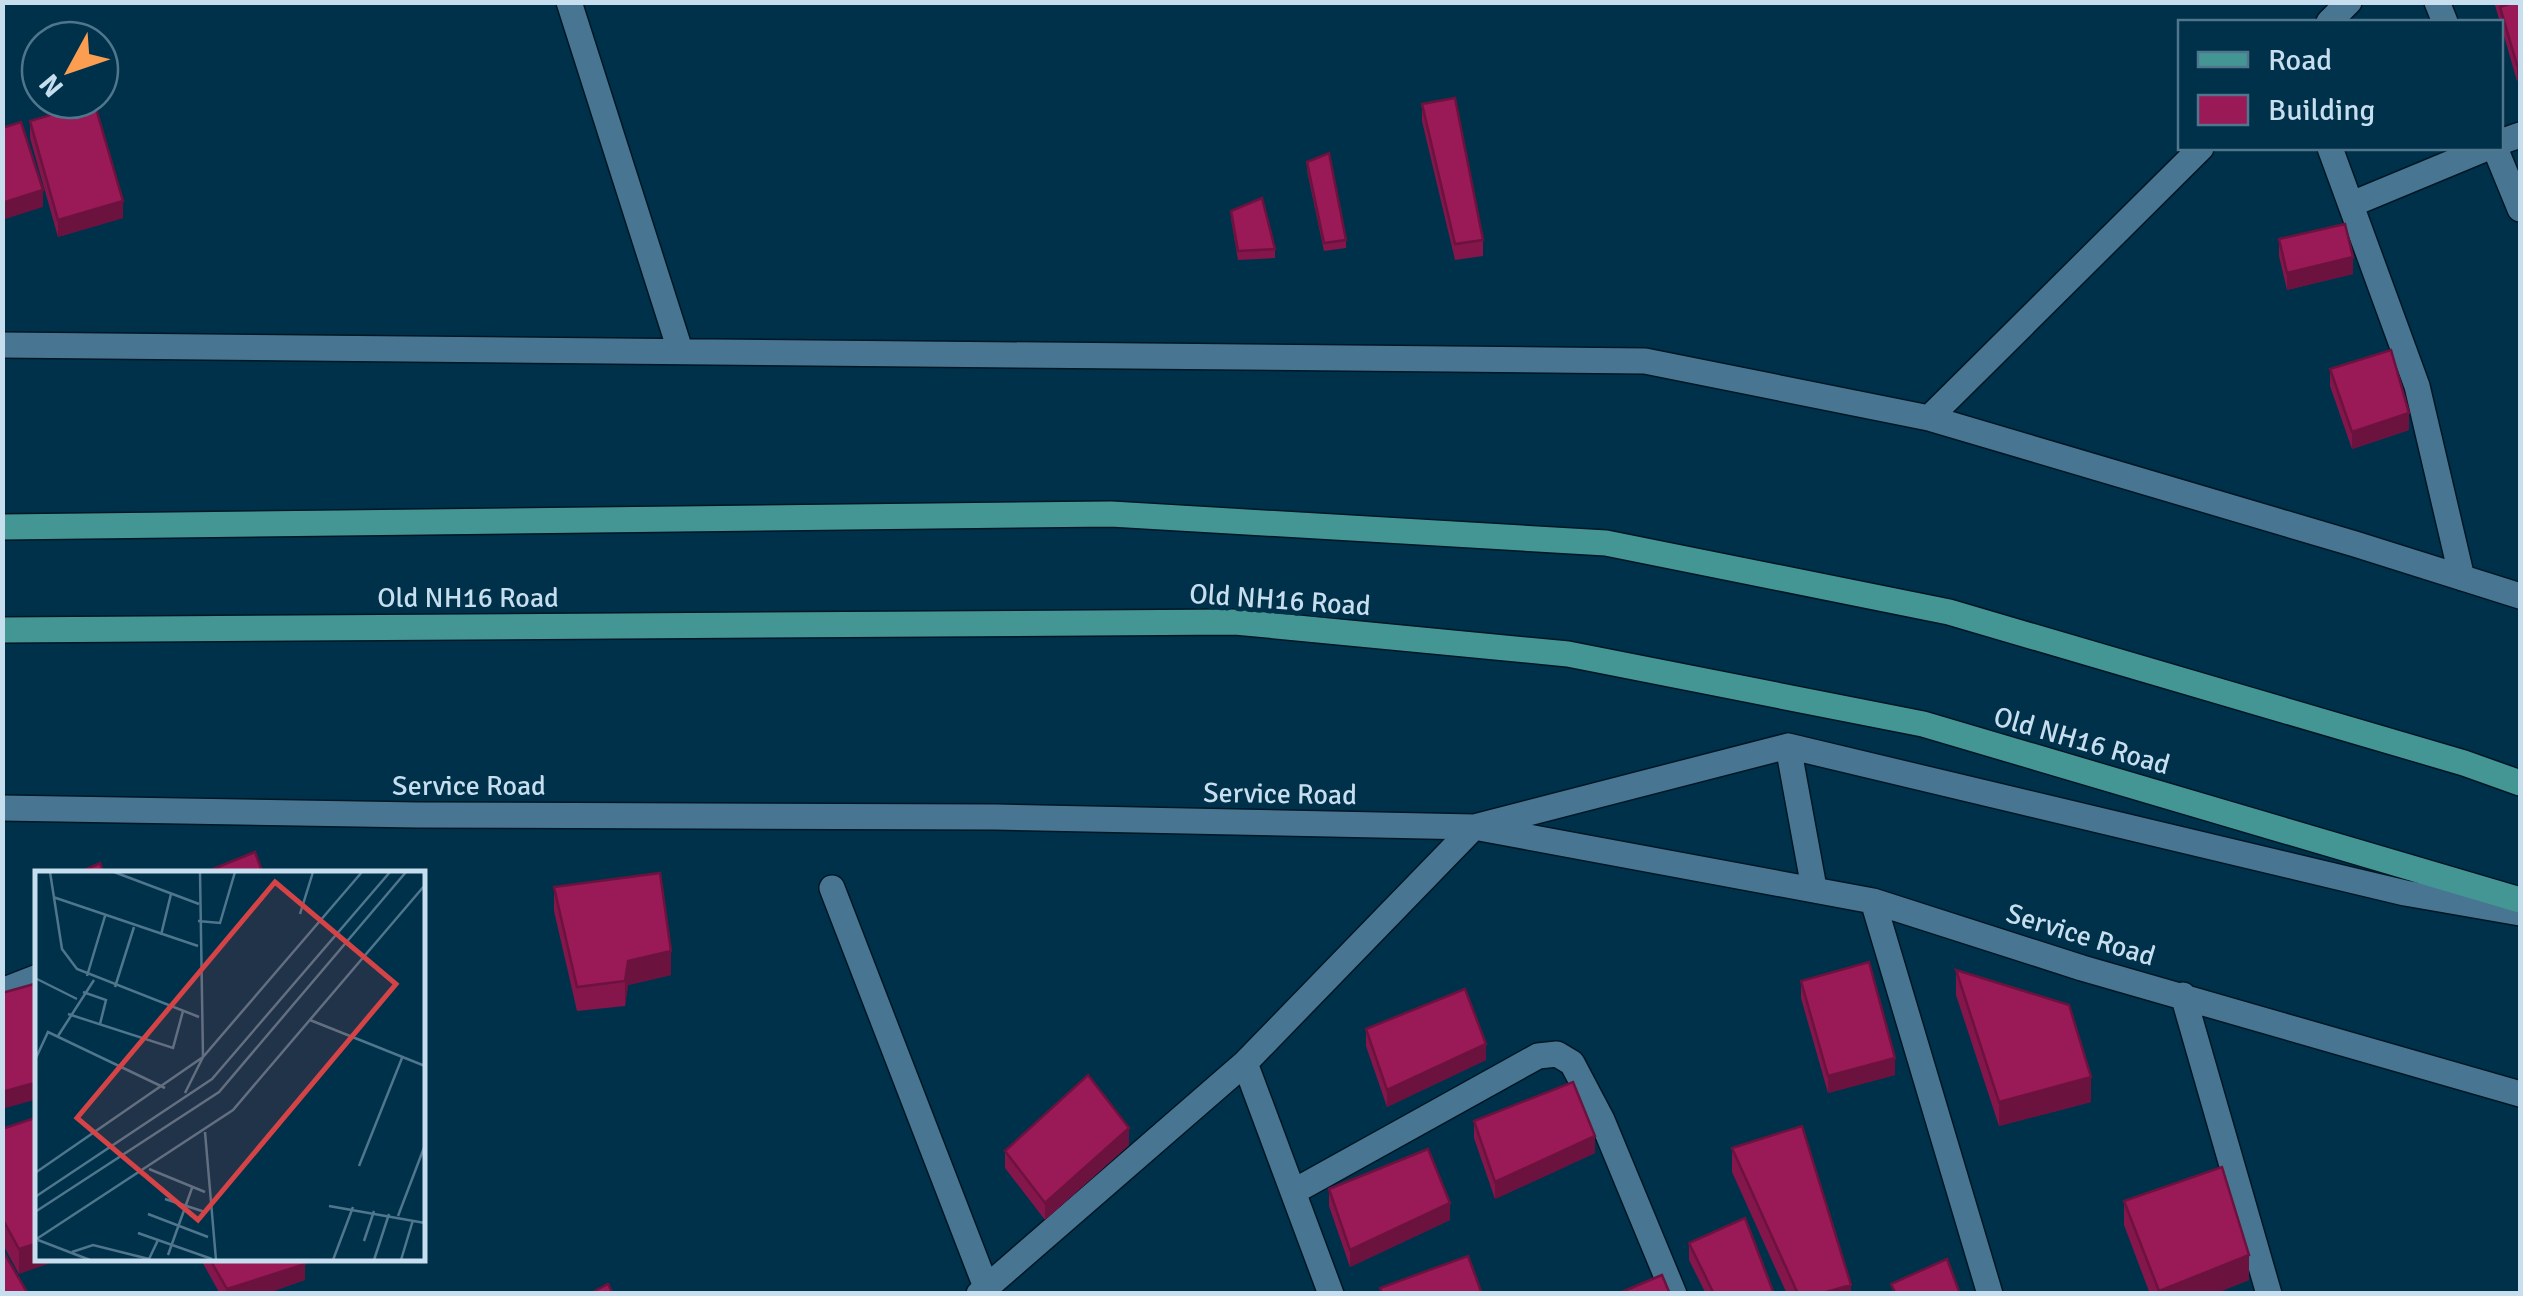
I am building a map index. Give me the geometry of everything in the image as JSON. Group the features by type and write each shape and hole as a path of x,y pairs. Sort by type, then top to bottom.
{"main road":[{"path":"2,527 1112,514 1606,543 1949,612 2464,763 2520,783"},
{"name":"Old NH16 Road","path":"2,630 1236,622 1568,654 1923,724 2520,900"}],"street":[{"path":"569,2 680,350"},
{"path":"2331,20 2350,2"},
{"path":"1929,418 2199,150"},
{"path":"2331,150 2417,386 2462,578"},
{"path":"2352,204 2482,150"},
{"path":"2496,150 2520,210"},
{"path":"2,345 1646,361 1929,418 2520,596"},
{"path":"1788,746 1814,888"},
{"path":"832,888 982,1290 1245,1063 1474,827 1788,746 2405,893 2520,912"},
{"name":"Service Road","path":"2,808 1016,818 1474,827 1873,901 2082,968 2520,1094"},
{"path":"1873,901 1990,1294"},
{"path":"2,991 35,978"},
{"path":"2182,995 2269,1294"},
{"path":"1293,1192 1538,1056 1557,1054 1572,1062 1602,1120 1674,1294"},
{"path":"1245,1063 1331,1294"}],"building":[{"path":"2520,2 2517,65 2500,7"},
{"path":"1455,98 1483,240 1455,244 1422,104"},
{"path":"99,120 123,201 58,220 30,121"},
{"path":"21,122 43,190 2,203 2,128"},
{"path":"1329,153 1346,240 1324,243 1307,162"},
{"path":"1262,198 1275,249 1238,251 1231,211"},
{"path":"2345,224 2353,257 2287,273 2279,239"},
{"path":"2391,350 2409,413 2352,432 2330,369"},
{"path":"255,852 262,871 208,871"},
{"path":"100,863 103,871 83,871"},
{"path":"660,873 671,951 628,961 625,981 577,987 554,887"},
{"path":"1869,962 1895,1058 1828,1076 1801,981"},
{"path":"1956,970 2069,1005 2091,1077 1999,1102"},
{"path":"35,984 35,1083 2,1092 2,993"},
{"path":"1465,989 1486,1044 1387,1090 1366,1029"},
{"path":"1088,1075 1129,1128 1045,1203 1005,1151"},
{"path":"1573,1082 1595,1136 1495,1182 1474,1121"},
{"path":"35,1118 35,1244 19,1249 2,1218 2,1129"},
{"path":"1802,1126 1851,1285 1819,1294 1798,1294 1732,1148"},
{"path":"1428,1149 1450,1203 1350,1250 1329,1189"},
{"path":"2222,1167 2249,1255 2159,1291 2124,1201"},
{"path":"1745,1218 1774,1294 1714,1294 1689,1243"},
{"path":"3,1251 28,1294 2,1294"},
{"path":"1468,1256 1482,1294 1382,1294 1380,1288"},
{"path":"1947,1259 1960,1294 1896,1294 1891,1284"},
{"path":"211,1261 304,1261 305,1264 227,1289"},
{"path":"1662,1275 1670,1294 1617,1294"},
{"path":"608,1284 613,1294 589,1294"}]}
